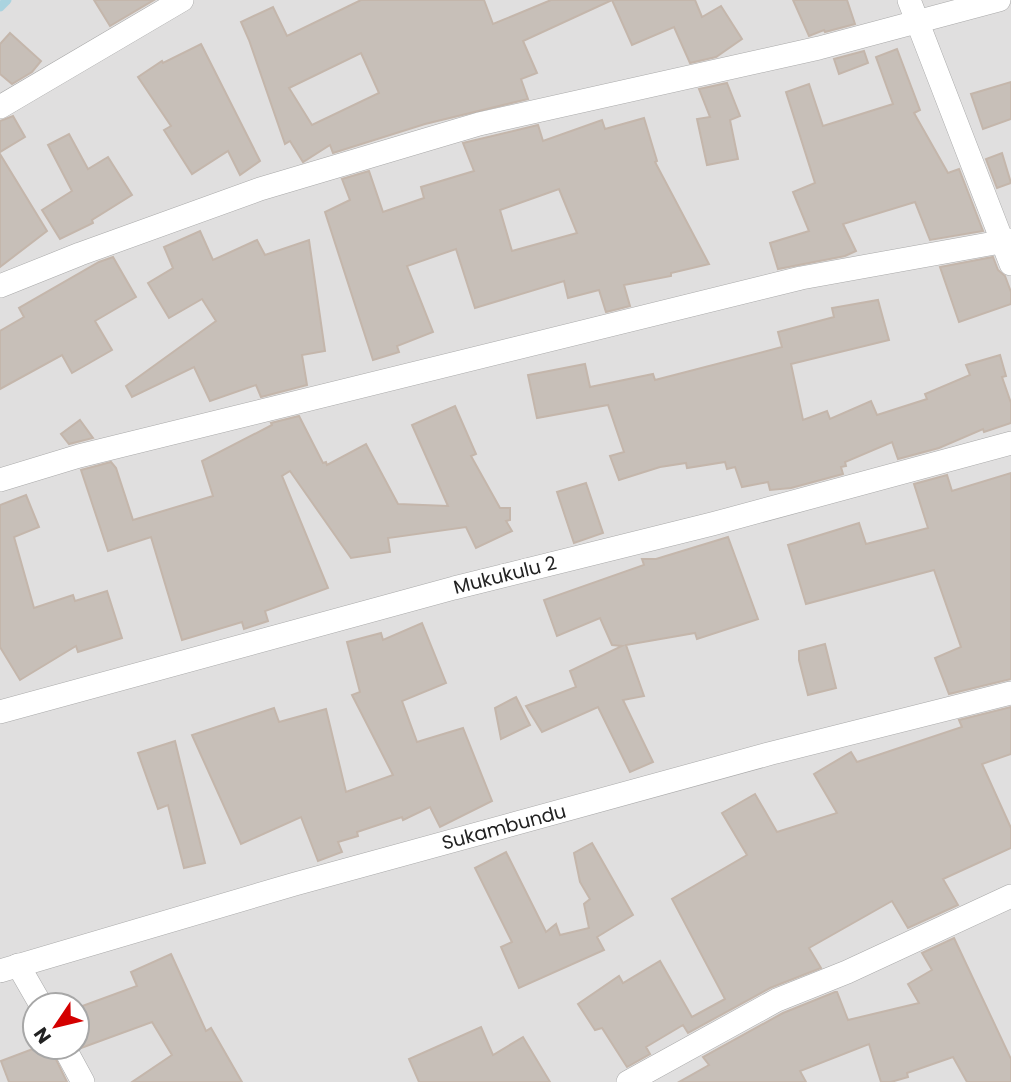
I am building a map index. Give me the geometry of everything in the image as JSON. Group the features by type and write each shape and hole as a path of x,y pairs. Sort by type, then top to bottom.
{"street":[{"path":"0,107 182,0"},
{"path":"909,0 1006,241 1011,264"},
{"path":"0,286 260,189 480,124 819,48 999,0"},
{"path":"0,480 79,456 801,278 1006,241"},
{"name":"Mukukulu 2","path":"0,712 373,609 712,524 1011,443"},
{"name":"Sukambundu","path":"9,968 295,884 772,753 1011,693"},
{"path":"628,1082 777,1000 847,972 1011,896"},
{"path":"9,968 29,991"},
{"path":"72,1061 83,1082"}],"shaded area":[{"path":"0,0 1011,0 1011,1082 0,1082"}],"building":[{"path":"94,0 154,0 110,26"},
{"path":"361,0 484,0 493,24 551,0 612,0 523,41 537,73 521,79 528,99 425,124 333,153 330,145 303,162 290,141 285,144 241,22 273,7 287,36","holes":["361,53 379,93 312,125 289,88"]},
{"path":"612,0 695,0 702,17 721,6 742,39 716,57 690,63 674,27 632,45"},
{"path":"793,0 847,0 855,24 809,36"},
{"path":"10,33 41,61 32,72 12,84 0,74 0,44"},
{"path":"201,44 260,161 240,175 228,151 192,174 164,130 171,126 138,77 162,61 163,63"},
{"path":"897,49 920,110 914,113 948,173 959,169 983,231 930,240 915,202 843,224 856,251 845,256 778,269 770,243 809,231 793,192 815,183 786,92 809,84 823,126 893,104 876,57"},
{"path":"864,51 868,63 839,74 834,59"},
{"path":"1011,82 1011,119 983,129 971,94"},
{"path":"727,83 740,116 730,120 738,159 707,165 697,119 710,117 699,89"},
{"path":"13,116 25,137 0,152 0,121"},
{"path":"644,118 657,161 655,162 709,264 671,273 671,276 624,285 630,306 606,312 599,290 568,298 564,281 475,308 456,249 407,266 433,332 397,346 399,352 373,360 325,212 350,200 342,179 369,171 383,212 424,198 421,187 474,171 463,143 538,125 543,141 602,120 605,129","holes":["559,189 577,233 512,251 500,210"]},
{"path":"69,134 88,169 108,157 132,195 92,220 93,223 60,239 42,210 72,191 48,145"},
{"path":"1002,153 1011,183 997,188 986,159"},
{"path":"0,154 47,231 0,267"},
{"path":"200,231 213,260 257,240 265,255 309,240 325,351 302,355 307,385 261,397 256,385 210,401 194,367 132,397 126,386 216,321 202,299 169,318 148,283 173,268 164,247"},
{"path":"113,257 136,297 95,321 112,350 72,373 62,355 0,389 0,331 24,317 19,308 99,262"},
{"path":"993,257 998,270 1005,276 1011,292 1011,304 959,322 940,267"},
{"path":"878,300 889,340 791,364 803,420 827,411 830,419 871,401 877,415 927,399 925,394 970,375 966,365 1000,355 1006,376 1002,377 1011,403 1011,423 984,432 983,429 939,448 898,459 892,442 845,462 846,466 841,467 843,474 791,488 770,490 768,482 742,487 735,467 727,469 725,462 687,468 686,463 660,467 619,480 610,456 624,452 608,405 537,418 528,375 585,364 590,387 653,374 655,380 782,347 778,332 834,317 832,308"},
{"path":"455,406 476,454 471,456 500,508 510,508 510,520 506,521 512,531 476,548 466,527 388,538 390,552 351,558 290,471 282,476 328,588 265,611 268,621 244,629 242,622 182,640 151,537 108,551 81,470 111,462 116,468 133,520 213,496 202,461 272,425 271,423 299,416 323,463 326,462 327,465 366,444 398,504 448,506 412,425"},
{"path":"80,420 93,438 69,444 61,434"},
{"path":"1011,473 1011,679 949,694 935,658 961,647 934,570 806,604 788,545 859,523 866,544 928,528 914,484 947,475 952,491"},
{"path":"586,483 603,533 574,543 557,492"},
{"path":"26,495 39,527 14,537 34,608 73,595 75,601 107,591 122,638 78,652 76,646 20,680 0,647 0,505"},
{"path":"728,537 758,619 697,639 695,633 626,645 644,696 623,700 653,762 630,772 598,707 542,732 526,706 576,687 570,671 622,646 612,645 600,618 557,636 544,600 644,565 642,559 656,559"},
{"path":"422,623 446,683 402,701 417,742 463,728 492,801 440,827 430,807 403,820 402,817 357,832 358,836 338,842 342,852 318,861 301,817 241,844 192,735 274,708 279,722 326,709 346,792 393,775 352,695 360,692 347,642 381,633 383,640"},
{"path":"825,644 836,688 808,695 799,651"},
{"path":"516,697 530,725 501,739 495,708"},
{"path":"1011,707 1011,754 982,764 1011,828 1011,848 943,879 958,905 908,928 892,901 809,948 821,968 770,988 688,1033 683,1025 646,1047 650,1054 627,1067 602,1028 595,1030 578,1004 619,976 623,983 660,961 692,1017 725,999 672,899 747,855 722,813 755,794 777,832 837,813 814,774 851,752 857,762 962,727 959,720"},
{"path":"175,741 205,863 184,868 168,805 158,809 138,753"},
{"path":"592,843 633,915 597,937 604,950 519,988 501,947 512,942 475,868 506,852 546,932 556,924 560,935 589,928 584,904 590,899 580,882 574,853"},
{"path":"954,938 1011,1059 1011,1082 967,1082 953,1057 907,1073 908,1077 881,1082 869,1044 800,1071 806,1082 679,1082 709,1065 703,1057 783,1013 835,992 848,1020 919,1003 908,984 932,970 922,953"},
{"path":"171,954 206,1031 211,1028 242,1082 132,1082 172,1055 152,1022 91,1044 91,1003 137,986 131,972"},
{"path":"481,1027 493,1055 523,1037 550,1082 419,1082 409,1059"},
{"path":"21,1053 21,1061 57,1061 67,1082 9,1082 1,1061"}],"waterway":[{"path":"0,7 7,0"}]}
